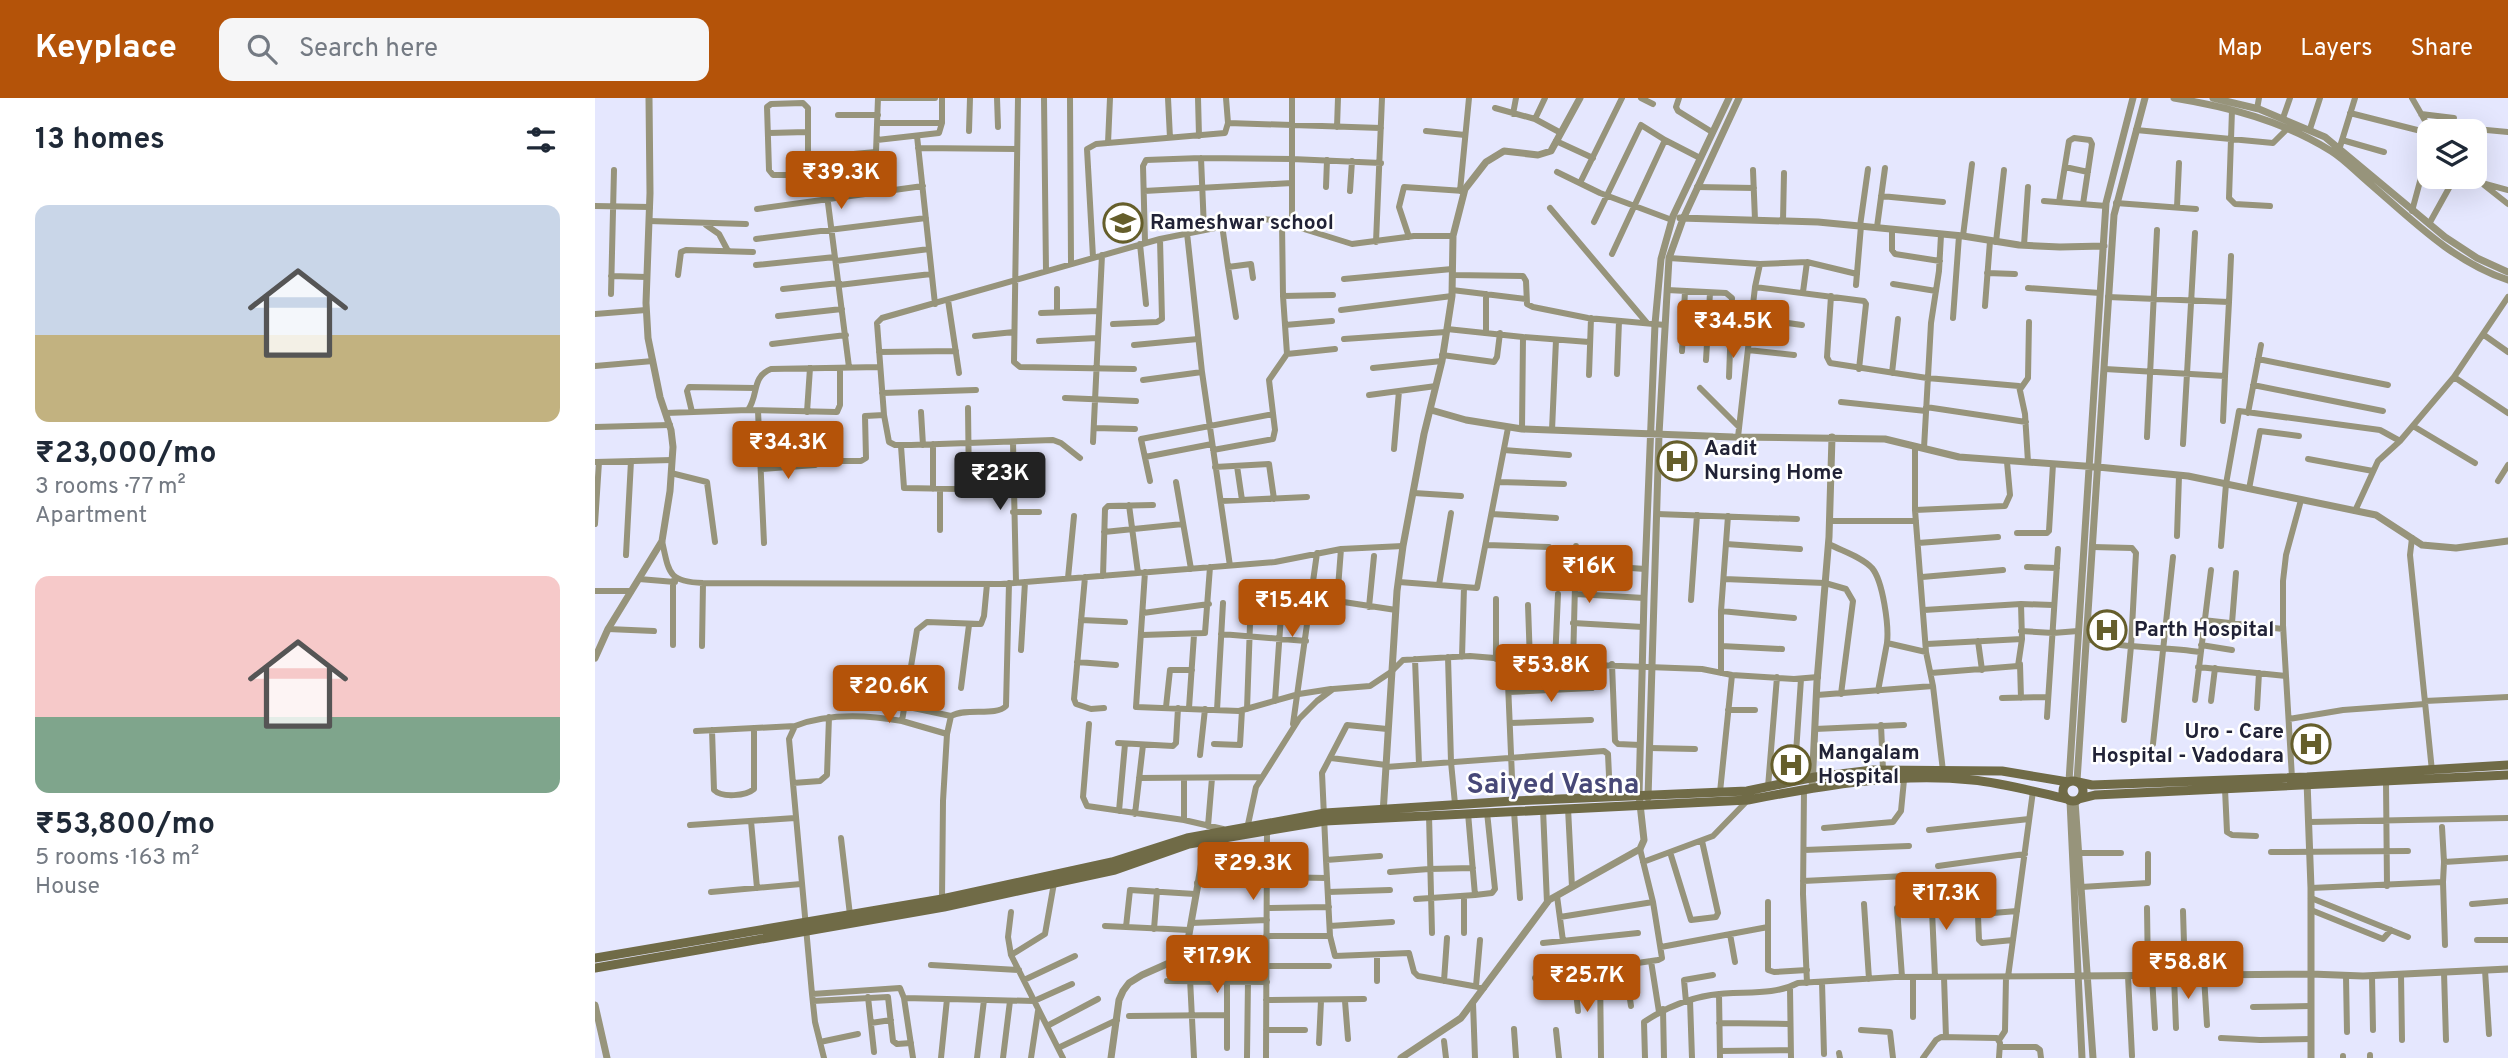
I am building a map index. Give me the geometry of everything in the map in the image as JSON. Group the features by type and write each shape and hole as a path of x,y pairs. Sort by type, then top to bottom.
{"main road":[{"path":"1383,814 1429,816 1487,812 1513,806 1610,796 1644,800 1748,800 1883,770 1944,774 2015,772 2092,785 2292,778 2307,782 2386,782 2508,765"},
{"path":"1207,834 1325,817 1383,814 1455,804 1543,810 1768,787 1944,774 2073,800 2095,795 2307,782 2432,775 2508,775"},
{"path":"2073,782 2083,790 2073,800"},
{"path":"2073,782 2063,790 2073,800"},
{"path":"595,958 944,907 1054,879 1187,838 1228,830 1247,830"},
{"path":"595,968 805,927 850,915 1054,879"}],"street":[{"path":"649,98 650,207 646,310 660,397 670,425 672,460 662,541 669,571 683,582"},
{"path":"808,158 876,152 878,98 935,98"},
{"path":"877,139 939,133 942,123 942,98"},
{"path":"969,131 970,98"},
{"path":"997,98 998,127"},
{"path":"1018,98 1014,362 1020,367 1134,369"},
{"path":"1044,98 1046,271"},
{"path":"1070,98 1071,263"},
{"path":"1108,143 1110,98"},
{"path":"1168,98 1170,138"},
{"path":"1198,98 1199,136"},
{"path":"1093,257 1087,149 1091,145 1108,143 1225,133 1228,123 1227,98"},
{"path":"1292,98 1292,226"},
{"path":"1337,127 1338,98"},
{"path":"1376,242 1382,98"},
{"path":"1383,814 1391,672 1403,546 1424,434 1442,358 1452,293 1453,236 1462,191 1469,98"},
{"path":"1513,114 1516,98"},
{"path":"1535,119 1545,98"},
{"path":"1462,191 1486,162 1504,151 1543,155 1551,151 1580,98"},
{"path":"1580,183 1622,98"},
{"path":"1641,98 1653,104"},
{"path":"1679,98 1676,107 1678,111 1712,132"},
{"path":"1644,800 1640,745 1641,665 1650,433 1651,323 1661,259 1672,218 1729,98"},
{"path":"1401,1058 1461,1018 1473,1003 1480,987 1547,903 1640,849 1644,840 1643,815 1650,748 1659,434 1669,258 1697,187 1739,98"},
{"path":"2073,782 2087,639 2105,369 2102,246 2106,206 2133,98"},
{"path":"2073,782 2078,631 2088,466 2104,295 2116,203 2145,98"},
{"path":"2174,98 2259,117 2337,155 2440,243 2475,266 2507,276"},
{"path":"2213,98 2227,99 2283,118 2341,143 2384,152"},
{"path":"2257,109 2259,98"},
{"path":"2283,118 2290,98"},
{"path":"2310,129 2320,98"},
{"path":"2337,155 2355,98"},
{"path":"2412,98 2424,119"},
{"path":"771,104 806,105 807,132 808,171 803,175 770,173 767,107 771,104"},
{"path":"1495,108 1535,119 1561,133"},
{"path":"2232,110 2230,201 2235,204 2270,206"},
{"path":"2350,113 2417,129"},
{"path":"2421,114 2454,118"},
{"path":"838,116 942,123"},
{"path":"1228,123 1381,128"},
{"path":"1594,222 1641,125 1700,159"},
{"path":"2136,130 2274,143 2287,129"},
{"path":"2487,130 2508,132"},
{"path":"1426,131 1465,135"},
{"path":"769,133 807,132"},
{"path":"917,136 935,304"},
{"path":"2059,202 2071,138 2087,139 2092,144 2083,204"},
{"path":"1612,254 1665,140"},
{"path":"1556,141 1593,158"},
{"path":"2341,143 2412,211 2507,276"},
{"path":"918,148 1017,149"},
{"path":"822,156 849,367"},
{"path":"1201,158 1204,229"},
{"path":"1146,304 1143,166 1146,160 1292,159 1381,163"},
{"path":"1326,187 1327,160"},
{"path":"1350,191 1352,161"},
{"path":"2177,207 2179,163"},
{"path":"1953,318 1961,236 1972,164"},
{"path":"2065,167 2088,172"},
{"path":"1856,285 1868,169"},
{"path":"1877,227 1885,169"},
{"path":"611,294 614,170"},
{"path":"1753,170 1755,220"},
{"path":"1985,306 1987,273 2004,170"},
{"path":"1557,172 1607,196 1672,218 1877,227 2024,245 2111,245"},
{"path":"1783,221 1784,173"},
{"path":"1144,191 1292,183"},
{"path":"2487,185 2508,190"},
{"path":"757,209 923,186"},
{"path":"1409,236 1399,207 1404,187 1462,191"},
{"path":"1697,187 1754,188"},
{"path":"2024,245 2028,187"},
{"path":"2487,188 2508,204"},
{"path":"2412,211 2418,189"},
{"path":"2430,224 2449,189"},
{"path":"1881,196 1943,202"},
{"path":"2044,201 2106,206"},
{"path":"2116,203 2196,209"},
{"path":"595,206 650,207"},
{"path":"1550,208 1651,323"},
{"path":"756,239 926,218"},
{"path":"1080,458 1053,440 901,446 890,442 884,415 877,323 882,318 1143,243 1260,219 1352,244 1409,236 1453,236"},
{"path":"649,221 746,224"},
{"path":"701,223 719,234 729,251"},
{"path":"1145,457 1273,439 1275,430 1269,380 1287,354 1282,223"},
{"path":"1223,225 1236,317"},
{"path":"1892,229 1892,250 1895,254 1940,261"},
{"path":"2147,437 2157,230"},
{"path":"1187,233 1202,372 1230,566"},
{"path":"2183,444 2195,233"},
{"path":"1924,448 1927,378 1941,235"},
{"path":"1113,324 1157,322 1162,319 1160,239"},
{"path":"756,265 929,249"},
{"path":"678,275 681,252 753,252"},
{"path":"1093,442 1102,255"},
{"path":"2223,421 2231,256"},
{"path":"1669,258 1760,264 1807,262 1857,274"},
{"path":"1803,292 1807,262"},
{"path":"1228,267 1251,264 1253,278"},
{"path":"1738,437 1760,264"},
{"path":"1344,279 1452,272 1523,276 1527,281 1527,304 1533,307 1591,318 1665,325"},
{"path":"1987,273 2015,274"},
{"path":"783,289 931,274"},
{"path":"611,276 647,277"},
{"path":"1893,284 1936,291"},
{"path":"1755,287 1865,302 1860,369"},
{"path":"2028,288 2153,299 2229,302"},
{"path":"1057,289 1057,312"},
{"path":"1667,290 1725,293 1732,298 1729,377"},
{"path":"1682,351 1685,291"},
{"path":"1341,310 1452,293 1526,299"},
{"path":"1706,360 1710,293"},
{"path":"1486,294 1486,332"},
{"path":"1283,296 1333,295"},
{"path":"1832,296 1828,360 1835,365 2021,388"},
{"path":"2355,511 2378,461 2400,441 2454,377 2508,297"},
{"path":"949,300 959,373"},
{"path":"778,316 842,309"},
{"path":"595,314 646,310"},
{"path":"1041,313 1099,311"},
{"path":"1589,375 1591,318"},
{"path":"1752,318 1802,324"},
{"path":"1892,373 1898,319"},
{"path":"1285,325 1332,321"},
{"path":"1617,374 1619,321"},
{"path":"2028,462 2021,388 2028,378 2029,322"},
{"path":"1344,339 1446,330 1589,342"},
{"path":"975,336 1014,331"},
{"path":"1373,368 1442,358 1494,362 1500,333"},
{"path":"772,344 846,335"},
{"path":"2484,335 2508,352"},
{"path":"1522,429 1523,337"},
{"path":"1039,341 1097,338"},
{"path":"1134,345 1198,339"},
{"path":"1552,430 1556,340"},
{"path":"2248,413 2261,345"},
{"path":"1287,354 1335,349"},
{"path":"1748,350 1794,355"},
{"path":"879,352 956,351"},
{"path":"2259,359 2388,385"},
{"path":"595,366 653,361"},
{"path":"807,412 810,368"},
{"path":"666,413 748,410 834,413 840,409 840,368"},
{"path":"748,410 752,404 757,379 771,369 880,368"},
{"path":"2105,369 2225,376"},
{"path":"1143,380 1202,372"},
{"path":"2454,377 2508,413"},
{"path":"2253,385 2383,411"},
{"path":"1369,395 1436,386"},
{"path":"692,412 687,391 689,387 755,388"},
{"path":"1700,388 1739,427"},
{"path":"882,393 976,390"},
{"path":"1394,449 1399,391"},
{"path":"1065,398 1136,401"},
{"path":"1841,402 1926,409 2026,422"},
{"path":"968,408 969,489"},
{"path":"1431,410 1466,420 1522,429 1885,439 1959,457 2098,467 2226,484 2376,515 2422,545 2456,548 2508,541"},
{"path":"758,411 764,543"},
{"path":"2221,546 2226,484 2239,411 2380,430 2400,441"},
{"path":"922,412 923,445"},
{"path":"1150,481 1141,439 1273,414"},
{"path":"838,461 860,461 866,458 865,416 884,415"},
{"path":"595,427 670,425"},
{"path":"2413,426 2475,463"},
{"path":"1094,428 1135,429"},
{"path":"1399,582 1477,588 1508,428"},
{"path":"2249,489 2260,431 2299,436"},
{"path":"1807,982 1804,850 1829,544 1832,437"},
{"path":"759,439 818,438"},
{"path":"904,706 951,716 967,711 1000,710 1006,706 1013,583 1013,442"},
{"path":"933,444 940,530"},
{"path":"901,446 904,488 1013,490"},
{"path":"1915,446 1915,510 1927,648 1944,774"},
{"path":"1504,450 1569,456"},
{"path":"2308,459 2372,471"},
{"path":"595,524 597,462 672,460"},
{"path":"626,555 631,461"},
{"path":"1915,510 2005,506 2010,499 2007,462"},
{"path":"1216,467 1269,464 1274,499"},
{"path":"2017,533 2049,531 2053,464"},
{"path":"2498,481 2508,465"},
{"path":"761,469 815,466"},
{"path":"1237,466 1242,500"},
{"path":"671,472 707,482 715,542"},
{"path":"2177,536 2179,476"},
{"path":"1176,482 1191,569"},
{"path":"1498,482 1564,484"},
{"path":"1413,493 1461,496"},
{"path":"1221,501 1307,497"},
{"path":"2292,778 2283,629 2283,580 2286,555 2301,500"},
{"path":"1129,505 1131,529 1142,573 1143,613 1136,706 1245,710 1299,694 1370,685 1391,672 1403,660 1448,657 1641,665 1801,679 1818,677"},
{"path":"1103,576 1105,509 1108,506 1153,505"},
{"path":"1013,512 1039,512"},
{"path":"1439,585 1451,513"},
{"path":"1492,513 1556,518"},
{"path":"1657,514 1797,519"},
{"path":"1691,600 1696,515"},
{"path":"1068,578 1074,516"},
{"path":"1721,673 1721,611 1728,516"},
{"path":"1829,520 1916,521"},
{"path":"1104,532 1183,524"},
{"path":"1918,543 1998,537"},
{"path":"2412,538 2410,555 2432,775"},
{"path":"595,658 608,629 662,541"},
{"path":"1726,544 1800,549"},
{"path":"1829,544 1873,570 1888,630 1878,691"},
{"path":"1486,545 1549,547"},
{"path":"639,579 703,583 1013,583 1275,562 1341,550 1403,546"},
{"path":"1573,664 1576,546"},
{"path":"2093,547 2134,550 2131,646 2124,720"},
{"path":"1341,550 1337,601 1396,610"},
{"path":"2047,717 2059,550"},
{"path":"1293,729 1317,553"},
{"path":"1369,607 1374,556"},
{"path":"2153,744 2173,557"},
{"path":"1576,564 1645,569"},
{"path":"1142,635 1205,633 1210,567"},
{"path":"2027,568 2057,568"},
{"path":"1922,577 2003,570"},
{"path":"2195,700 2210,570"},
{"path":"2232,623 2236,573"},
{"path":"1085,577 1074,699 1076,704 1091,709 1104,708"},
{"path":"1724,579 1825,583 1846,589 1853,601 1841,694"},
{"path":"673,581 673,645"},
{"path":"1021,650 1025,582"},
{"path":"702,646 703,583"},
{"path":"902,721 917,630 921,625 939,622 981,624 986,584"},
{"path":"1462,657 1464,587"},
{"path":"595,591 631,591"},
{"path":"1555,662 1558,594"},
{"path":"1576,594 1644,597"},
{"path":"1214,744 1240,745 1245,710 1251,596"},
{"path":"1496,599 1496,659"},
{"path":"1275,701 1282,601"},
{"path":"1217,710 1223,603"},
{"path":"1143,613 1209,604"},
{"path":"1924,610 2021,604 2053,605"},
{"path":"2021,604 2021,698"},
{"path":"1528,605 1530,662"},
{"path":"1721,611 1794,618"},
{"path":"1081,620 1125,622"},
{"path":"2203,620 2283,629"},
{"path":"1573,623 1643,627"},
{"path":"961,688 969,625"},
{"path":"608,629 654,631"},
{"path":"1887,643 1927,648 2022,635 2078,631"},
{"path":"1221,634 1306,641"},
{"path":"1189,708 1194,635"},
{"path":"2087,639 2107,645 2232,650"},
{"path":"1978,641 1982,670"},
{"path":"1721,646 1782,649"},
{"path":"1448,657 1455,804"},
{"path":"1415,659 1419,764"},
{"path":"1507,660 1520,898"},
{"path":"1077,662 1116,665"},
{"path":"1931,673 2016,667 2020,663"},
{"path":"1612,664 1615,741 1618,744 1640,745"},
{"path":"2198,667 2286,676"},
{"path":"2211,701 2215,668"},
{"path":"1166,707 1170,670 1192,670"},
{"path":"2257,708 2259,673"},
{"path":"1720,792 1732,675"},
{"path":"1768,787 1777,677"},
{"path":"1796,753 1801,679"},
{"path":"1817,695 1933,685"},
{"path":"1509,692 1591,688"},
{"path":"1247,830 1252,795 1261,777 1293,729 1317,701 1333,689"},
{"path":"2002,698 2049,697"},
{"path":"2289,719 2343,709 2508,697"},
{"path":"1119,811 1122,743 1174,745 1178,708"},
{"path":"1200,755 1205,709"},
{"path":"1728,710 1755,710"},
{"path":"942,899 943,801 947,734 951,716"},
{"path":"696,731 795,726 829,718 881,718 947,734"},
{"path":"793,783 820,781 827,775 829,718"},
{"path":"1510,723 1591,720"},
{"path":"1090,724 1084,803 1087,807 1184,820 1207,834"},
{"path":"1387,729 1347,725 1322,773 1333,954 1337,957 1409,953 1414,972 1418,976 1480,987"},
{"path":"1815,729 1904,725"},
{"path":"795,726 789,739 801,884 812,997 824,1058"},
{"path":"1881,726 1883,770"},
{"path":"712,730 714,790 721,795 748,793 754,789 754,728"},
{"path":"1135,814 1143,745"},
{"path":"1650,748 1695,750"},
{"path":"1331,758 1386,766 1606,752 1610,796"},
{"path":"1139,778 1261,777"},
{"path":"1184,778 1184,820"},
{"path":"1178,959 1188,940 1207,834 1212,778"},
{"path":"1824,828 1893,822 1901,811 1904,779"},
{"path":"2307,782 2311,888 2311,1058"},
{"path":"2386,782 2387,886"},
{"path":"2225,789 2227,832 2232,835 2256,836"},
{"path":"1999,1058 1999,1044 2005,1031 2007,977 2033,791"},
{"path":"1643,862 1713,836 1748,800"},
{"path":"2073,800 2093,1058"},
{"path":"2073,800 2076,976 2082,1058"},
{"path":"1568,808 1572,887"},
{"path":"1543,810 1547,903"},
{"path":"1416,899 1492,893 1495,889 1487,812"},
{"path":"1468,813 1475,895"},
{"path":"1429,816 1429,899 1432,933"},
{"path":"690,825 796,818"},
{"path":"2309,822 2508,818"},
{"path":"1929,830 2029,819"},
{"path":"751,821 757,888"},
{"path":"1266,1058 1267,827"},
{"path":"2442,827 2445,945"},
{"path":"841,838 850,915"},
{"path":"1670,852 1691,920 1716,917 1718,913 1702,841"},
{"path":"1804,850 1909,846"},
{"path":"1535,978 1662,958 1653,902 1640,849"},
{"path":"2271,852 2408,851"},
{"path":"2079,853 2121,853"},
{"path":"1938,866 2025,854"},
{"path":"2081,887 2148,883 2148,854"},
{"path":"1327,860 1380,856"},
{"path":"2444,862 2508,858"},
{"path":"1390,872 1473,868"},
{"path":"1803,881 1906,876"},
{"path":"1197,883 1327,878"},
{"path":"1011,955 1045,934 1054,879"},
{"path":"2311,888 2443,882"},
{"path":"711,892 801,884"},
{"path":"1931,889 1935,977"},
{"path":"1126,928 1130,890 1195,894"},
{"path":"1328,892 1390,890"},
{"path":"1154,929 1157,891"},
{"path":"1464,896 1464,933"},
{"path":"1557,896 1563,941"},
{"path":"2311,898 2408,937"},
{"path":"2472,904 2508,901"},
{"path":"1560,917 1653,902"},
{"path":"1768,902 1768,970 1807,970"},
{"path":"1864,904 1869,979"},
{"path":"1267,908 1329,907"},
{"path":"1897,908 1902,977"},
{"path":"2147,908 2155,1028"},
{"path":"2311,910 2382,939 2391,930"},
{"path":"2013,940 1982,943 1979,940 1978,916 2017,911"},
{"path":"2183,911 2185,975"},
{"path":"1011,912 1008,937 1011,955 1063,1058"},
{"path":"1105,926 1154,929 1267,920"},
{"path":"1330,926 1392,922"},
{"path":"1661,947 1768,927"},
{"path":"1543,943 1638,933"},
{"path":"1730,934 1735,962"},
{"path":"1266,936 1330,936"},
{"path":"1444,981 1447,938"},
{"path":"1480,940 1480,987"},
{"path":"2477,940 2508,940"},
{"path":"1377,955 1377,981"},
{"path":"1024,980 1075,956"},
{"path":"1111,1058 1119,1000 1129,983 1178,959 1329,966"},
{"path":"1189,959 1194,1058"},
{"path":"1651,961 1661,1011 1664,1058"},
{"path":"932,965 1019,970"},
{"path":"1625,965 1631,1006"},
{"path":"1599,969 1601,1058"},
{"path":"1645,1058 1644,1022 1661,1011 1719,994 1785,990 1798,983 1807,982 1902,977 2088,975 2372,976 2508,969"},
{"path":"2485,970 2489,1034"},
{"path":"1574,972 1579,1011"},
{"path":"2444,972 2446,1040"},
{"path":"2401,974 2402,1040"},
{"path":"1692,1058 1684,980 1713,975"},
{"path":"2128,975 2132,1056"},
{"path":"2173,975 2176,1028"},
{"path":"2204,975 2207,1025"},
{"path":"2346,976 2347,1032"},
{"path":"2372,976 2373,1030"},
{"path":"1913,977 1913,1017"},
{"path":"1944,977 1946,1037"},
{"path":"1167,981 1267,982"},
{"path":"1227,981 1227,1048"},
{"path":"1247,1057 1248,981"},
{"path":"1822,982 1824,1054"},
{"path":"904,998 1034,1001 1072,984"},
{"path":"812,997 895,987 903,991 913,1058"},
{"path":"1719,994 1720,1055 1791,1054 1790,988"},
{"path":"812,997 888,997 894,1043 911,1043"},
{"path":"868,997 874,1052"},
{"path":"941,1058 947,999"},
{"path":"1047,1026 1098,999"},
{"path":"1266,1000 1364,999"},
{"path":"977,1058 984,1000"},
{"path":"1003,1058 1010,1001"},
{"path":"1319,1043 1321,1001"},
{"path":"1345,1001 1348,1039"},
{"path":"1473,1003 1475,1058"},
{"path":"595,1005 607,1058"},
{"path":"2253,1007 2311,1006"},
{"path":"1031,1058 1038,1009"},
{"path":"1129,1016 1227,1015"},
{"path":"871,1023 891,1020"},
{"path":"1058,1048 1117,1020"},
{"path":"1719,1023 1789,1024"},
{"path":"1514,1029 1516,1058"},
{"path":"1266,1030 1305,1030"},
{"path":"1556,1030 1559,1058"},
{"path":"1861,1030 1890,1032 1893,1058"},
{"path":"820,1042 858,1034"},
{"path":"1925,1057 1936,1040 1946,1037 1994,1037 1999,1044"},
{"path":"2221,1038 2311,1039"},
{"path":"1444,1041 1446,1058"},
{"path":"1999,1044 2036,1046 2040,1050 2041,1058"}],"place":[{"name":"Rameshwar school","path":"1123,223"},
{"name":"Aadit Nursing Home","path":"1677,461"},
{"name":"Parth Hospital","path":"2107,630"},
{"name":"Uro - Care Hospital - Vadodara","path":"2311,744"},
{"name":"Mangalam Hospital","path":"1791,765"}],"district":[{"name":"Saiyed Vasna","path":"1553,786"}]}
